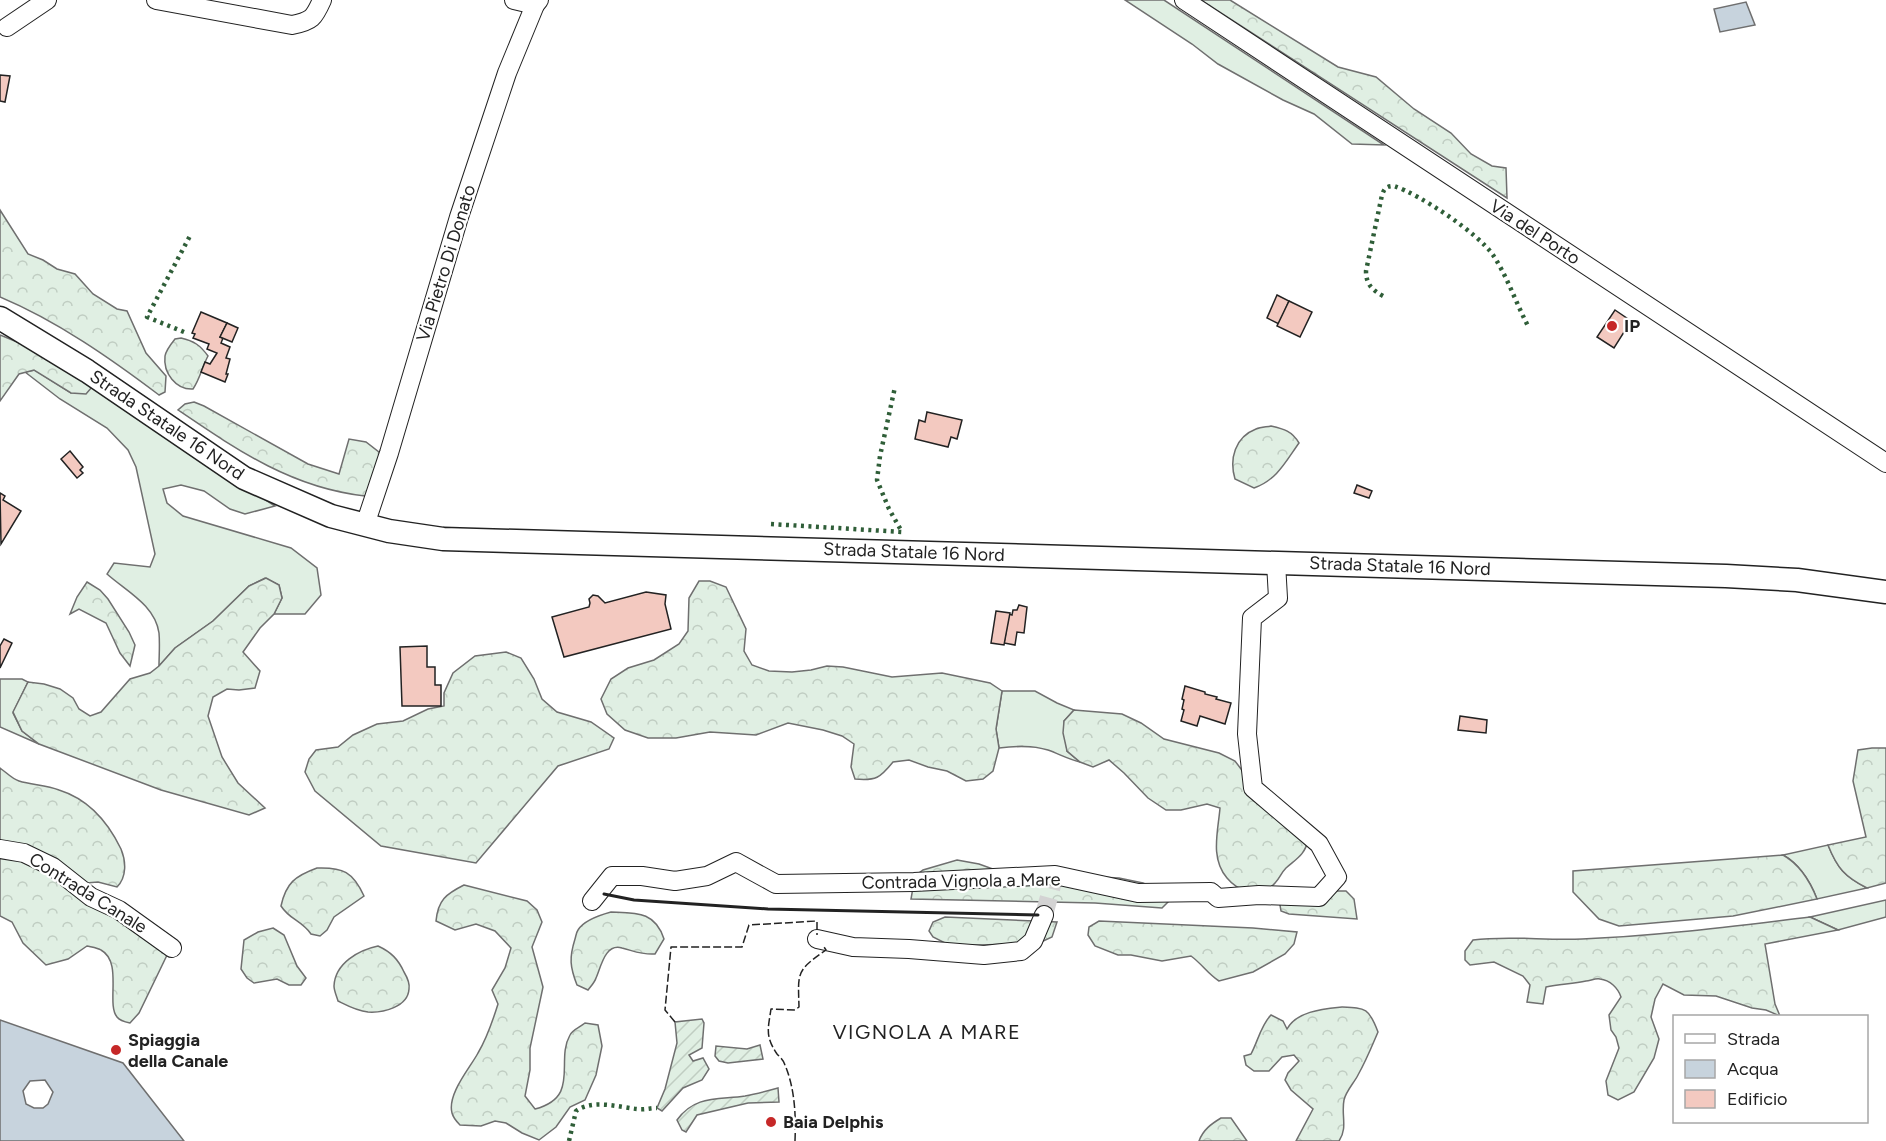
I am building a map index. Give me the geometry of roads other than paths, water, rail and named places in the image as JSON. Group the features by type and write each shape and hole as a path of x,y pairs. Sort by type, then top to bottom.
{"main road":[{"name":"Strada Statale 16 Nord","path":"0,318 87,371 244,478 331,516 389,531 443,539 1726,576 1797,580 1886,592"}],"street":[{"path":"7,27 47,0"},
{"path":"156,0 292,26 307,22 315,15 322,0"},
{"name":"Via Pietro Di Donato","path":"365,525 389,453 459,217 507,73 537,2 514,0"},
{"name":"Via del Porto","path":"1184,0 1886,463"},
{"name":"Contrada Vignola a Mare","path":"592,901 612,876 642,876 675,881 707,876 736,862 776,884 914,882 1055,875 1138,893 1210,892 1218,898 1259,895 1319,897 1337,877 1319,844 1253,788 1247,734 1252,618 1278,598 1276,563"},
{"name":"Contrada Canale","path":"0,849 24,853 53,867 91,897 119,910 172,948"},
{"name":"Contrada Vignola a Mare","path":"818,939 853,947 984,955 1021,951 1033,941 1044,915"}],"water":[{"path":"1746,2 1755,25 1720,32 1714,9"},
{"path":"0,1020 123,1063 184,1141 0,1141","holes":["45,1080 53,1092 48,1104 43,1108 34,1108 26,1104 23,1091 30,1081"]}],"tunnel":[{"path":"1044,915 1055,875"}],"place":[{"name":"IP","path":"1612,326"},
{"name":"Spiaggia della Canale","path":"116,1050"},
{"name":"Baia Delphis","path":"771,1122"}],"district":[{"name":"VIGNOLA A MARE","path":"927,1032"}]}
